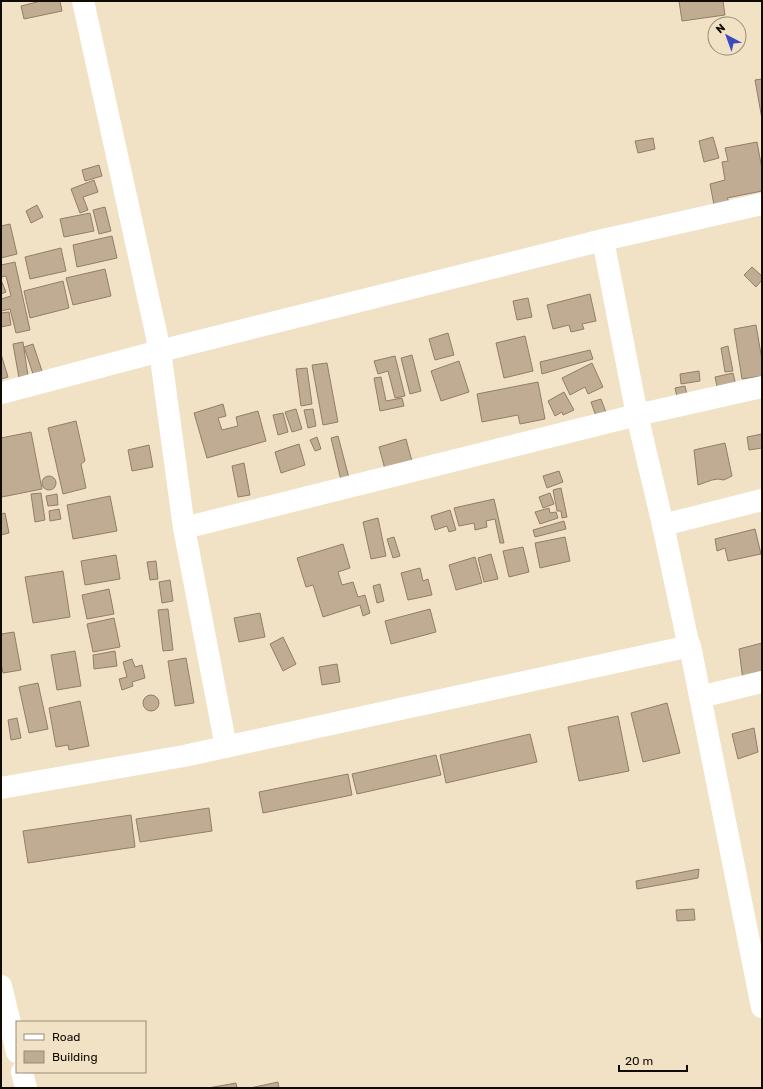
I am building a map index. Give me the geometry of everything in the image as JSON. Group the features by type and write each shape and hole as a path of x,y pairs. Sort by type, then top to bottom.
{"street":[{"path":"83,1 160,351 184,528 226,747"},
{"path":"1,393 160,351 603,240 762,204"},
{"path":"603,240 637,415 663,525 689,647 690,646 762,1007"},
{"path":"184,528 637,415 762,387"},
{"path":"663,525 762,500"},
{"path":"1,788 184,756 689,647"},
{"path":"700,696 762,682"},
{"path":"1,986 16,1048"},
{"path":"22,1073 26,1088"}],"building":[{"path":"41,1 60,1 62,11 24,19 21,6"},
{"path":"679,1 723,1 725,15 707,16 707,18 682,21"},
{"path":"762,79 762,119 755,80"},
{"path":"713,137 719,158 704,162 699,141"},
{"path":"653,138 655,149 638,153 635,141"},
{"path":"757,142 762,169 762,191 727,198 732,206 715,210 710,184 725,180 722,162 728,161 725,148"},
{"path":"99,165 102,176 85,181 82,170"},
{"path":"94,180 98,192 83,197 88,210 80,213 71,189"},
{"path":"37,205 43,217 31,223 26,211"},
{"path":"105,207 111,231 99,234 93,210"},
{"path":"90,213 94,231 64,237 60,219"},
{"path":"10,224 17,254 1,258 1,226"},
{"path":"112,236 117,258 77,267 73,245"},
{"path":"61,248 66,271 30,279 25,257"},
{"path":"15,262 30,330 16,333 10,309 1,311 1,299 11,296 6,276 1,277 1,265"},
{"path":"752,267 762,276 762,280 756,287 744,275"},
{"path":"105,269 111,296 73,305 66,278"},
{"path":"1,280 6,292 1,294"},
{"path":"63,281 69,308 30,318 24,291"},
{"path":"590,294 596,321 582,324 584,329 571,332 569,325 553,329 547,305"},
{"path":"528,298 532,317 517,320 513,301"},
{"path":"9,312 11,325 1,327 1,313"},
{"path":"756,325 762,360 762,376 742,379 734,329"},
{"path":"448,333 454,355 435,360 429,339"},
{"path":"525,336 533,371 504,378 496,343"},
{"path":"23,342 28,376 19,378 13,344"},
{"path":"33,344 42,371 33,374 24,347"},
{"path":"728,346 733,371 725,372 721,348"},
{"path":"590,350 593,359 542,374 540,362"},
{"path":"1,354 8,377 1,379"},
{"path":"412,355 421,391 410,394 401,358"},
{"path":"395,356 405,396 395,398 388,371 378,374 374,361"},
{"path":"459,361 469,392 441,401 431,371"},
{"path":"327,363 338,422 323,425 312,365"},
{"path":"592,363 603,387 588,394 585,387 570,395 562,378"},
{"path":"307,368 312,404 301,406 296,369"},
{"path":"699,371 700,381 681,384 680,374"},
{"path":"733,373 736,386 718,391 715,377"},
{"path":"381,377 386,401 402,398 404,406 380,411 374,378"},
{"path":"538,382 545,419 520,424 518,415 482,422 477,394"},
{"path":"685,386 688,399 678,401 675,388"},
{"path":"564,392 574,410 563,415 562,412 555,416 548,401"},
{"path":"601,399 608,418 598,422 591,402"},
{"path":"223,404 226,416 218,418 222,430 238,426 236,417 258,411 266,441 207,458 194,413"},
{"path":"296,409 302,429 292,432 285,412"},
{"path":"313,409 316,426 308,428 304,410"},
{"path":"283,413 288,432 278,435 273,415"},
{"path":"76,421 85,461 81,464 86,488 63,494 48,428"},
{"path":"31,432 42,489 2,497 1,438"},
{"path":"762,434 762,448 749,450 747,437"},
{"path":"338,436 349,478 341,480 331,438"},
{"path":"317,437 321,449 315,451 310,440"},
{"path":"406,439 413,465 386,473 379,447"},
{"path":"725,443 732,476 724,480 712,480 698,485 694,450"},
{"path":"299,444 305,465 281,473 275,452"},
{"path":"149,445 153,467 132,471 128,450"},
{"path":"244,463 250,495 238,497 232,466"},
{"path":"559,471 563,482 547,488 543,476"},
{"path":"46,476 52,476 56,480 56,486 52,490 46,490 42,486 42,480"},
{"path":"561,488 567,517 562,518 561,511 557,511 553,490"},
{"path":"41,493 45,520 35,522 31,494"},
{"path":"550,493 554,504 543,508 539,497"},
{"path":"57,494 58,505 48,506 46,496"},
{"path":"110,496 117,531 73,539 67,505"},
{"path":"494,499 504,543 500,543 495,519 486,521 487,527 475,530 474,523 459,526 454,508"},
{"path":"549,508 550,513 556,512 558,518 540,524 535,512"},
{"path":"59,509 61,519 50,521 49,511"},
{"path":"450,510 456,530 449,532 447,526 435,530 431,516"},
{"path":"5,513 9,533 1,535 1,514"},
{"path":"378,518 386,556 371,559 363,522"},
{"path":"564,521 566,529 535,537 533,530"},
{"path":"755,529 761,554 728,561 725,548 717,551 715,539"},
{"path":"394,537 400,556 393,558 387,539"},
{"path":"565,537 570,561 540,568 535,543"},
{"path":"343,544 350,568 338,572 342,585 353,582 358,597 365,595 370,613 363,616 360,605 323,617 313,585 306,587 297,558"},
{"path":"523,547 529,572 509,577 503,551"},
{"path":"491,554 498,579 484,582 478,558"},
{"path":"116,555 120,579 85,585 81,561"},
{"path":"475,557 482,583 456,590 449,565"},
{"path":"156,561 158,579 150,580 147,562"},
{"path":"420,568 423,581 428,579 432,595 408,600 401,573"},
{"path":"63,571 70,617 33,623 25,577"},
{"path":"170,580 173,601 162,603 159,582"},
{"path":"380,584 384,601 377,603 373,586"},
{"path":"109,589 114,614 87,619 82,595"},
{"path":"168,609 173,650 163,651 158,610"},
{"path":"430,609 436,632 391,644 385,621"},
{"path":"260,613 265,637 239,642 234,618"},
{"path":"114,618 120,647 93,652 87,624"},
{"path":"14,632 21,670 3,673 1,663 1,634"},
{"path":"283,637 296,664 283,671 270,644"},
{"path":"762,643 762,677 743,681 739,649"},
{"path":"75,651 81,686 57,690 51,655"},
{"path":"115,651 117,666 94,669 93,655"},
{"path":"186,658 194,703 175,706 168,661"},
{"path":"132,659 135,667 142,665 145,678 132,682 133,686 122,690 119,679 127,677 123,662"},
{"path":"337,664 340,682 322,685 319,667"},
{"path":"38,683 48,729 29,733 19,687"},
{"path":"151,695 157,697 159,703 157,709 151,711 145,709 143,703 145,697"},
{"path":"80,701 89,746 69,750 68,745 56,747 49,708"},
{"path":"667,703 680,753 643,762 631,713"},
{"path":"618,716 629,771 579,781 568,727"},
{"path":"17,718 21,738 11,740 8,720"},
{"path":"754,728 758,752 738,759 732,734"},
{"path":"530,734 537,762 446,783 440,755"},
{"path":"436,755 441,775 357,794 352,774"},
{"path":"348,774 352,795 263,813 259,792"},
{"path":"209,808 212,831 140,842 136,819"},
{"path":"131,815 135,847 28,863 23,831"},
{"path":"699,869 698,878 637,889 636,881"},
{"path":"694,909 695,920 677,921 676,910"},
{"path":"278,1082 279,1088 250,1088"},
{"path":"236,1083 237,1088 208,1088"}]}
